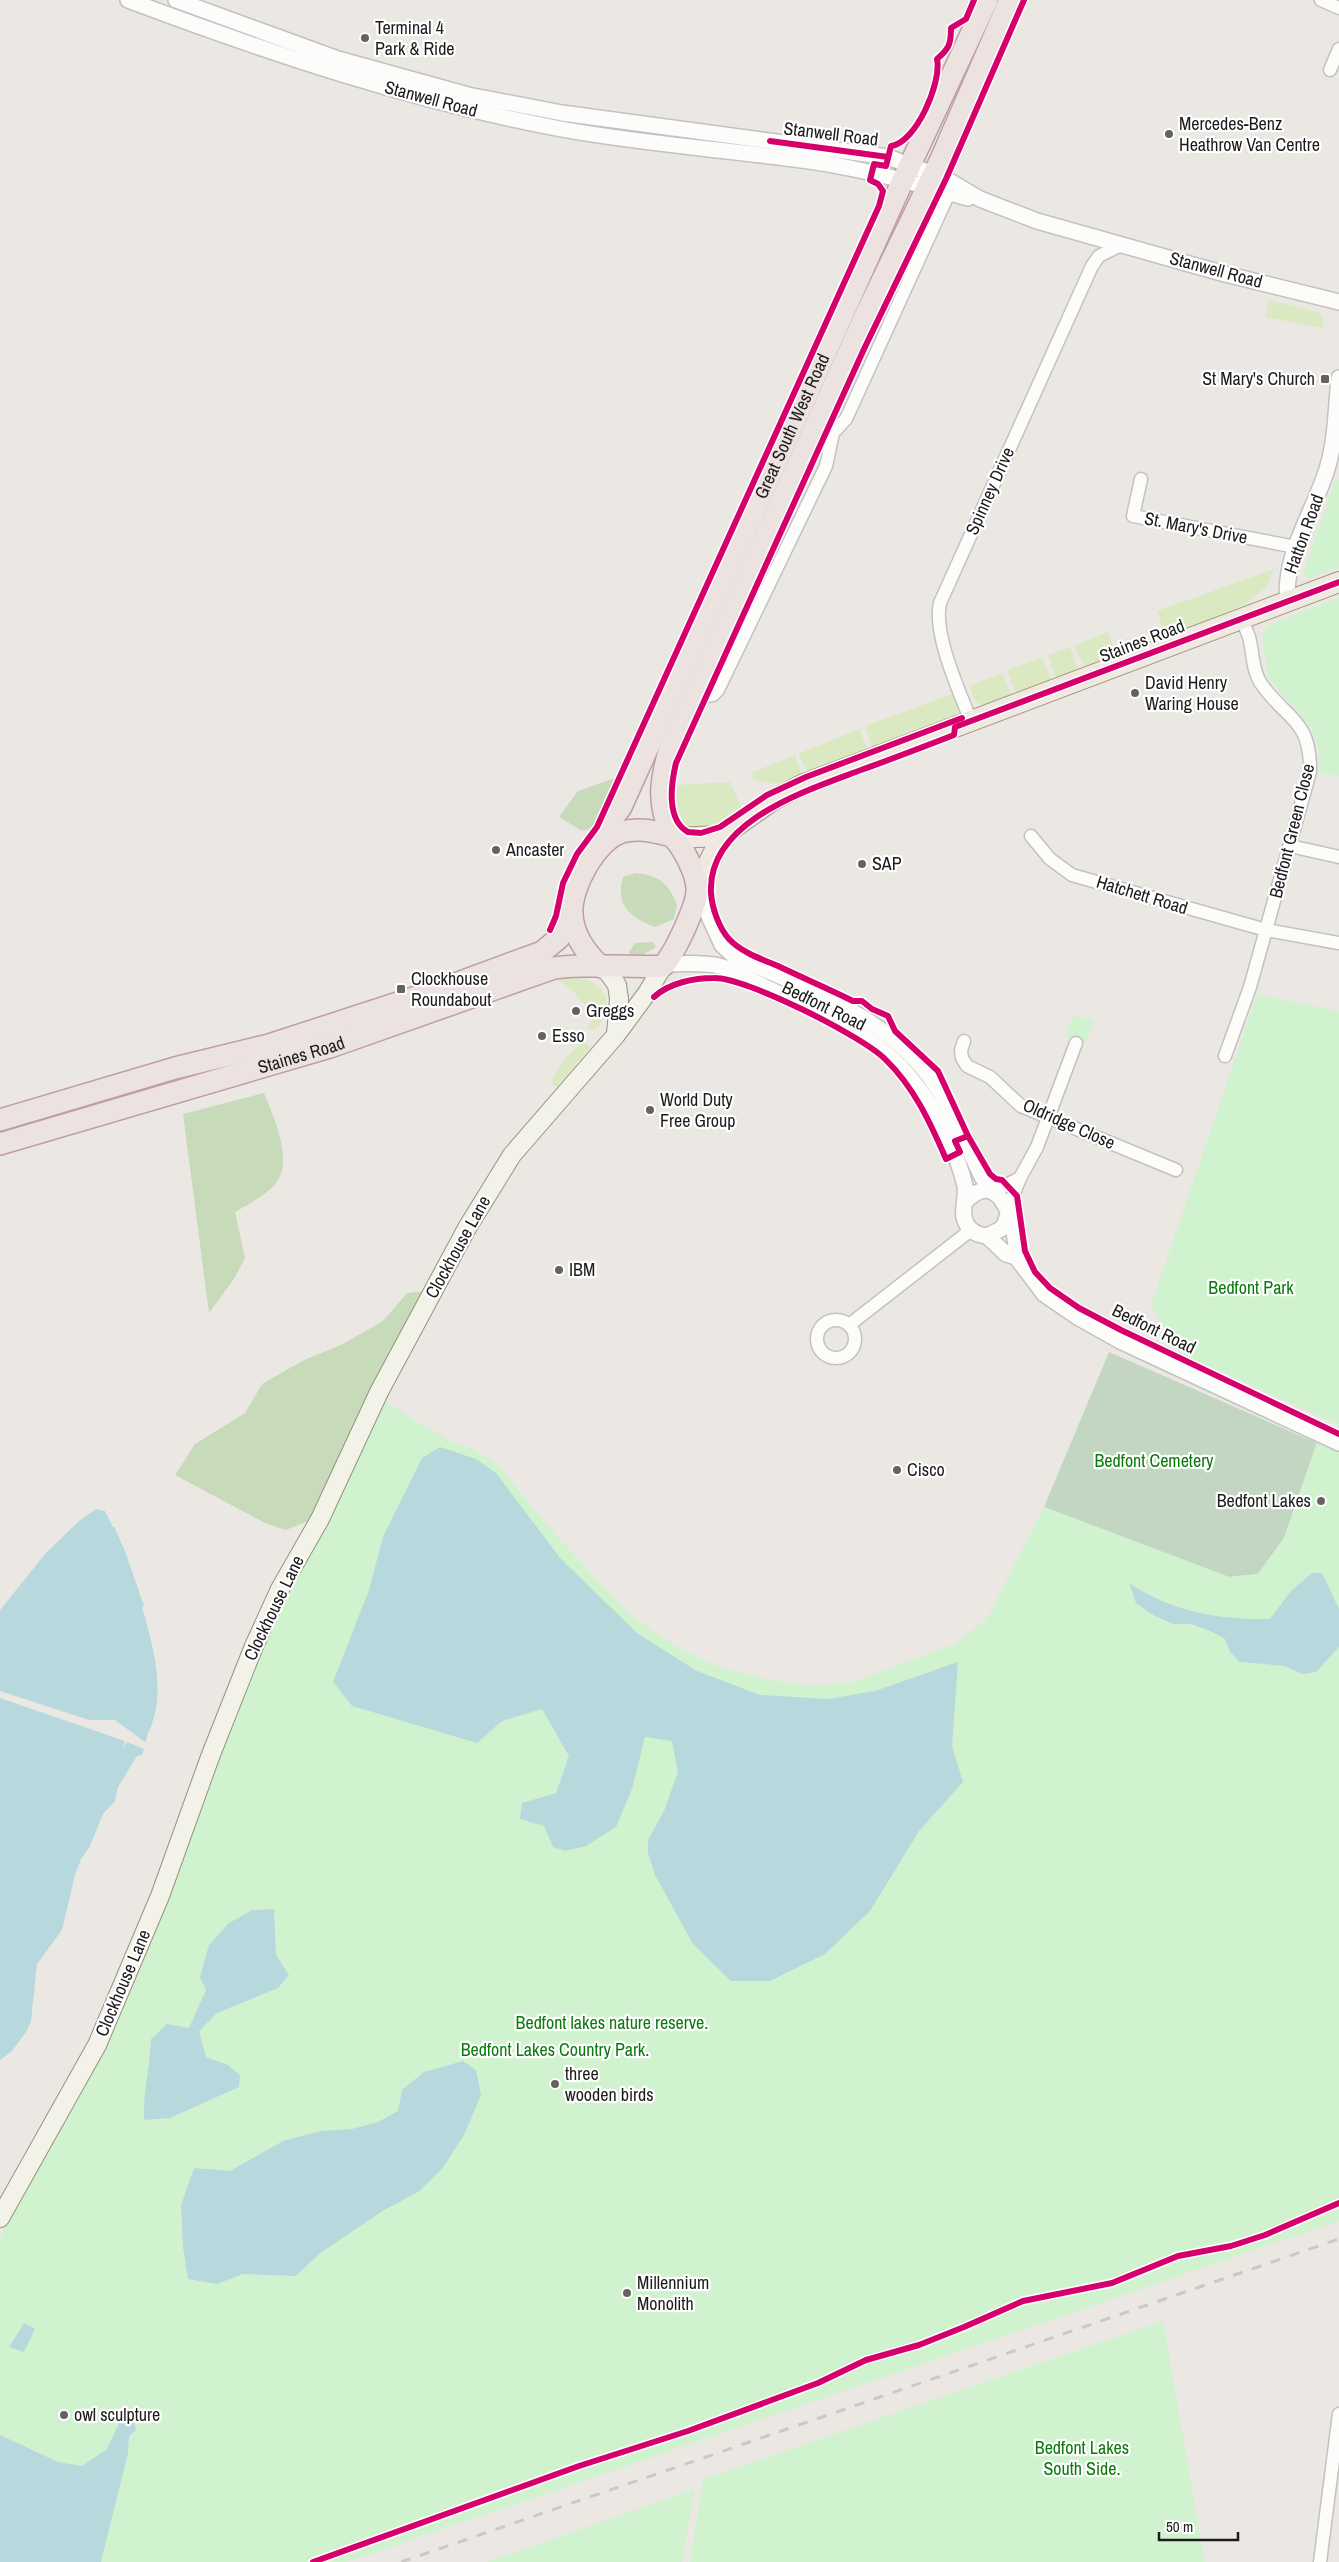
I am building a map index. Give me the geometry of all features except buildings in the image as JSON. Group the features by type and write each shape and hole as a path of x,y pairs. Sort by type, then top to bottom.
{"highway":[{"name":"Great South West Road","path":"673,837 662,814 660,795 663,771 670,748 695,691 825,429 867,312 987,0"},
{"name":"Great South West Road","path":"598,850 598,838 621,807 919,176 979,72 1010,0"},
{"path":"643,830 673,837 690,865 697,888 686,924 664,965 602,967 580,941 571,912 576,887 598,850 611,838 624,832 643,830"},
{"name":"Staines Road","path":"0,1120 175,1068 269,1045 340,1024 489,972 542,952 559,938 571,912"},
{"name":"Staines Road","path":"0,1144 312,1054 554,968 572,966 602,967"}],"main road":[{"name":"Staines Road","path":"697,888 722,836 773,800 804,784 1339,582"},
{"path":"673,837 722,836"},
{"name":"Clockhouse Lane","path":"0,2218 97,2045 160,1896 210,1757 254,1646 280,1589 320,1519 378,1392 467,1228 512,1155 616,1035 648,993 664,965"},
{"path":"602,967 617,985 619,999 616,1035"}],"street":[{"name":"Stanwell Road","path":"128,0 331,71 404,93 490,114 592,133 688,147 919,176 969,191 980,199"},
{"name":"Stanwell Road","path":"176,0 338,58 468,95 562,113 888,157 949,192 980,199 1037,221 1339,302"},
{"path":"1330,70 1339,49"},
{"path":"825,429 846,420 949,192"},
{"name":"Spinney Drive","path":"1092,266 1096,238"},
{"name":"Spinney Drive","path":"971,721 939,631 938,613 940,603 1092,266 1099,256 1121,245"},
{"name":"Hatton Road","path":"1288,602 1286,584 1296,548 1333,467 1339,378"},
{"name":"St. Mary's Drive","path":"1142,479 1134,516 1296,548"},
{"name":"Bedfont Green Close","path":"1225,1056 1247,996 1310,772 1310,752 1306,737 1295,720 1278,706 1258,680 1242,619"},
{"name":"Hatchett Road","path":"1031,836 1050,859 1072,874 1266,930 1339,943"},
{"path":"1290,846 1339,857"},
{"name":"Bedfont Road","path":"697,888 722,944 733,955 841,1007 896,1040 929,1076 982,1177 993,1192 1002,1198 1008,1212 1017,1248 1016,1257"},
{"name":"Bedfont Road","path":"664,965 719,966 841,1021 872,1040 914,1081 941,1125 961,1171 966,1201 964,1218 971,1230 987,1236 1006,1254 1016,1257 1044,1294 1079,1318 1120,1341 1339,1443"},
{"name":"Oldridge Close","path":"964,1041 961,1050 962,1058 967,1066 990,1077 1021,1106 1176,1170"},
{"path":"987,1236 1003,1228 1020,1178 1037,1147 1046,1117 1076,1043"},
{"path":"966,1201 980,1192 993,1192 1020,1178"},
{"path":"849,1324 971,1230"},
{"path":"1320,2562 1339,2414"}],"green space":[{"path":"1269,300 1318,312 1322,317 1324,328 1265,317"},
{"path":"1339,479 1339,567 1307,579 1303,573 1335,481"},
{"path":"1274,569 1266,587 1246,604 1166,639 1157,611"},
{"path":"1339,597 1339,776 1320,773 1319,751 1312,728 1268,678 1262,634 1267,626"},
{"path":"1108,632 1117,657 1085,669 1074,645"},
{"path":"1070,647 1078,670 1056,678 1048,655"},
{"path":"1042,657 1052,681 1016,693 1007,670"},
{"path":"1002,673 1012,696 984,705 976,702 969,686"},
{"path":"953,694 958,709 955,718 872,747 865,726"},
{"path":"859,729 867,748 807,772 798,754"},
{"path":"795,755 802,775 776,784 753,780 751,773"},
{"path":"615,778 614,786 596,827 582,831 559,817 578,791"},
{"path":"730,782 742,809 716,825 695,829 687,825 681,817 677,804 676,785"},
{"path":"636,873 657,878 667,886 677,905 674,919 655,927 632,915 627,909 621,896 623,877"},
{"path":"653,942 656,947 643,955 631,955 629,952 635,943"},
{"path":"571,976 594,983 604,993 606,1007 604,1016 598,1026 592,1030 588,1028 595,1013 575,996 577,994 558,980"},
{"name":"Bedfont Park","path":"1257,994 1339,1011 1339,1425 1179,1353 1151,1305"},
{"path":"1074,1015 1094,1022 1085,1044 1065,1036"},
{"path":"585,1042 590,1047 558,1086 554,1086 552,1080 562,1063 575,1049"},
{"path":"264,1093 280,1138 283,1162 281,1173 276,1183 268,1191 235,1212 245,1258 234,1279 209,1313 183,1114"},
{"path":"426,1291 313,1519 286,1530 265,1523 175,1475 195,1444 245,1413 262,1384 304,1360 341,1345 383,1321 407,1293"},
{"name":"Bedfont Cemetery","path":"1109,1352 1317,1443 1284,1538 1258,1574 1229,1577 1044,1507"},
{"name":"Bedfont Lakes Country Park.","path":"383,1401 453,1443 474,1449 499,1466 553,1532 630,1615 674,1645 716,1666 761,1678 808,1686 853,1682 955,1644 987,1618 1044,1507 1229,1577 1258,1574 1284,1538 1317,1443 1339,1453 1339,2221 347,2562 0,2562 0,2238 93,2072 133,1986 165,1906 230,1726 263,1647 327,1520"},
{"name":"Bedfont Lakes South Side.","path":"1163,2321 1205,2562 690,2562 703,2479"},
{"path":"695,2489 682,2562 487,2562"}],"water":[{"path":"440,1447 476,1459 496,1473 561,1559 637,1633 697,1671 760,1695 828,1699 875,1691 958,1662 952,1746 963,1782 919,1831 870,1911 825,1954 770,1981 731,1981 693,1944 655,1875 648,1853 648,1840 664,1811 678,1772 672,1741 645,1737 632,1789 616,1827 586,1846 565,1851 553,1847 544,1826 520,1819 522,1803 556,1793 569,1756 542,1709 502,1721 477,1743 352,1706 333,1682 369,1590 383,1537 422,1458"},
{"path":"96,1509 105,1511 113,1527 117,1528 115,1529 125,1551 144,1606 142,1607 154,1653 158,1685 157,1701 145,1742 115,1720 89,1720 0,1691 0,1610 46,1553 80,1520"},
{"path":"1312,1573 1322,1573 1339,1609 1339,1647 1316,1672 1302,1674 1285,1666 1240,1662 1230,1652 1225,1639 1191,1624 1173,1624 1153,1615 1136,1603 1129,1583 1162,1601 1197,1612 1233,1618 1270,1619 1291,1591"},
{"path":"0,1698 125,1741 123,1749 127,1742 144,1749 142,1755 137,1756 118,1787 115,1801 103,1814 75,1875 62,1930 37,1964 31,2021 26,2032 12,2051 0,2060"},
{"path":"274,1909 276,1955 289,1975 278,1988 217,2013 199,2031 206,2057 228,2065 240,2075 239,2087 170,2118 144,2120 151,2039 167,2024 189,2028 206,1990 200,1977 209,1945 229,1923 252,1910"},
{"path":"463,2061 476,2070 481,2095 464,2135 442,2169 418,2192 384,2210 319,2254 296,2276 243,2274 217,2284 188,2279 183,2247 181,2205 194,2168 230,2171 283,2141 321,2131 352,2129 378,2122 398,2111 402,2090 424,2072"},
{"path":"24,2323 35,2329 24,2352 9,2347"},
{"path":"132,2412 136,2430 129,2436 128,2453 101,2562 0,2562 0,2435 58,2462 82,2466 107,2449 119,2423"}],"railway":[{"path":"401,2562 1339,2239"}],"cycle path":[{"path":"550,930 556,916 563,883 577,854 597,827 879,206 883,191 878,184 870,180 874,164 886,166 891,146 900,142 918,123 931,96 935,82 937,59 949,46 951,28 966,19 974,0"},
{"path":"962,718 806,777 767,795 720,827 701,833 688,832 676,819 672,801 676,763 864,349 946,179 1024,0"},
{"path":"770,141 888,157"},
{"path":"1339,582 955,727 954,735 789,799 765,812 743,828 725,846 714,868 711,893 714,911 719,924 729,939 739,948 853,1001 862,1001 872,1009 888,1016 895,1031 938,1071 968,1136 990,1174 996,1179 1002,1180 1017,1196 1025,1251 1035,1272 1050,1288 1079,1308 1121,1330 1339,1434"},
{"path":"654,997 667,988 682,982 714,978 729,980 776,997 853,1036 885,1059 913,1093 946,1159 960,1152 955,1141 968,1136"},
{"path":"313,2562 579,2466 688,2431 818,2383 866,2360 919,2345 1023,2301 1112,2283 1178,2256 1231,2246 1265,2235 1339,2203"}],"place":[{"name":"Terminal 4 Park & Ride","path":"365,38"},
{"name":"Mercedes-Benz Heathrow Van Centre","path":"1169,134"},
{"name":"St Mary's Church","path":"1325,379"},
{"name":"David Henry Waring House","path":"1135,693"},
{"name":"Ancaster","path":"496,850"},
{"name":"SAP","path":"862,864"},
{"name":"Clockhouse Roundabout","path":"401,989"},
{"name":"Greggs","path":"576,1011"},
{"name":"Esso","path":"542,1036"},
{"name":"World Duty Free Group","path":"650,1110"},
{"name":"IBM","path":"559,1270"},
{"name":"Cisco","path":"897,1470"},
{"name":"Bedfont Lakes","path":"1321,1501"},
{"name":"three wooden birds","path":"555,2084"},
{"name":"Millennium Monolith","path":"627,2293"},
{"name":"owl sculpture","path":"64,2415"}],"park label":[{"name":"Bedfont lakes nature reserve.","path":"612,2023"}]}
